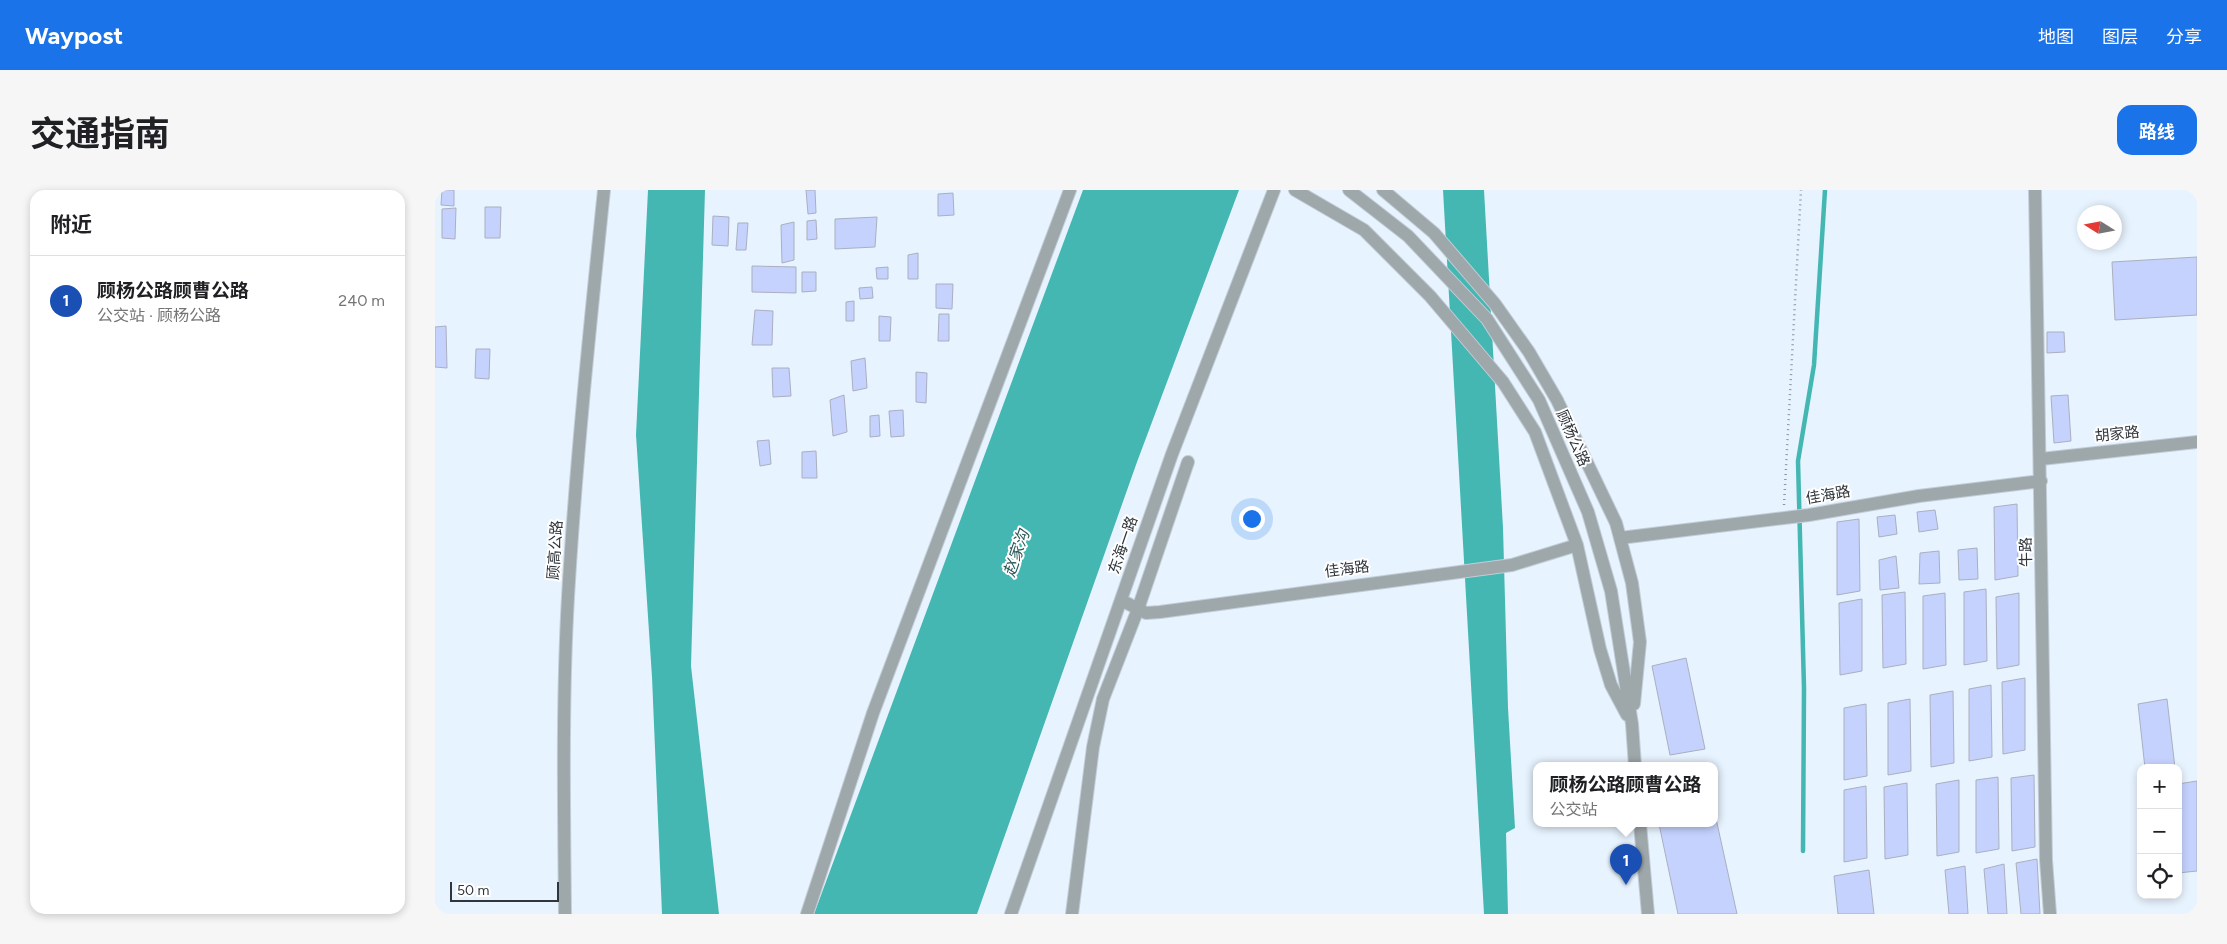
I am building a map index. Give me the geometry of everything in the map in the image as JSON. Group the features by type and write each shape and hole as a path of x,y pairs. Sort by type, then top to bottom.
{"street":[{"name":"顾高公路","path":"565,914 563,753 568,598 585,369 604,190"},
{"path":"807,914 876,704 1070,190"},
{"name":"东海一路","path":"1011,914 1172,454 1274,190"},
{"path":"1295,190 1364,230 1430,296 1503,382 1535,432 1577,545 1608,676 1632,724"},
{"name":"顾杨公路","path":"1349,190 1408,236 1493,327 1539,400 1588,512 1611,591 1632,724 1635,762"},
{"path":"1383,190 1434,233 1495,304 1529,352 1557,400 1616,523 1632,582 1640,642 1632,724"},
{"name":"牛路","path":"2035,190 2041,458 2046,860 2050,914"},
{"name":"胡家路","path":"2041,458 2197,442"},
{"path":"1072,914 1093,747 1103,698 1138,608 1188,462"},
{"name":"佳海路","path":"1620,538 1809,515 1919,496 2041,481"},
{"name":"佳海路","path":"1121,600 1146,613 1159,612 1512,564 1577,545"},
{"path":"1641,827 1648,914"}],"path":[{"path":"1783,518 1785,453 1801,190"}],"water":[{"path":"648,190 705,190 691,666 719,914 662,914 652,677 636,435"},
{"name":"赵家沟","path":"1083,190 1239,190 1137,462 977,914 814,914"},
{"path":"1443,190 1484,190 1503,528 1508,708 1515,828 1506,833 1508,914 1484,914"}],"building":[{"path":"442,190 454,190 454,206 441,205"},
{"path":"806,190 815,190 816,213 808,214"},
{"path":"953,193 954,215 938,216 938,194"},
{"path":"485,207 501,207 500,238 485,238"},
{"path":"456,208 455,239 442,238 442,209"},
{"path":"713,216 729,217 728,246 712,245"},
{"path":"877,217 875,247 835,249 835,219"},
{"path":"816,220 817,239 807,240 807,221"},
{"path":"794,222 794,260 782,263 781,225"},
{"path":"738,223 748,223 746,250 736,250"},
{"path":"918,253 918,279 908,279 908,255"},
{"path":"2197,257 2197,315 2115,320 2112,262"},
{"path":"752,266 796,267 796,293 752,292"},
{"path":"888,267 888,279 877,279 876,268"},
{"path":"802,272 816,272 816,291 802,292"},
{"path":"936,284 953,284 952,309 936,308"},
{"path":"872,287 873,298 860,299 859,288"},
{"path":"854,301 854,321 846,321 846,302"},
{"path":"755,310 773,311 772,345 752,345"},
{"path":"939,314 949,314 949,341 938,341"},
{"path":"879,316 891,317 890,341 879,341"},
{"path":"446,326 447,368 435,367 435,327"},
{"path":"2047,332 2064,332 2065,352 2047,353"},
{"path":"476,349 490,349 489,379 475,378"},
{"path":"865,358 867,388 853,391 851,361"},
{"path":"772,368 789,368 791,396 773,397"},
{"path":"916,372 927,373 926,403 916,402"},
{"path":"844,395 847,432 833,436 830,400"},
{"path":"2068,395 2071,441 2054,443 2051,396"},
{"path":"903,410 904,436 891,437 889,411"},
{"path":"879,415 880,436 870,437 870,416"},
{"path":"769,440 771,464 760,466 757,441"},
{"path":"816,451 817,478 802,478 802,452"},
{"path":"2017,504 2018,576 1995,580 1994,507"},
{"path":"1935,510 1938,529 1919,532 1917,512"},
{"path":"1895,515 1897,534 1879,537 1877,517"},
{"path":"1859,519 1860,591 1837,595 1837,522"},
{"path":"1977,548 1978,579 1959,580 1958,550"},
{"path":"1939,551 1940,583 1919,584 1920,553"},
{"path":"1896,556 1899,588 1880,590 1879,560"},
{"path":"1986,589 1987,661 1964,665 1964,592"},
{"path":"1905,592 1906,664 1883,668 1882,595"},
{"path":"1945,593 1946,665 1923,669 1923,596"},
{"path":"2019,593 2019,665 1997,669 1996,597"},
{"path":"1862,599 1862,671 1840,675 1839,603"},
{"path":"1686,658 1705,749 1670,755 1652,666"},
{"path":"2025,678 2025,750 2003,754 2002,682"},
{"path":"1991,685 1992,757 1969,761 1969,689"},
{"path":"1953,691 1954,763 1931,767 1930,695"},
{"path":"1910,699 1911,771 1888,775 1888,703"},
{"path":"2167,699 2175,764 2145,764 2138,704"},
{"path":"1866,704 1867,776 1844,780 1844,708"},
{"path":"2034,775 2035,847 2012,851 2011,778"},
{"path":"1998,777 1999,849 1976,853 1976,780"},
{"path":"1959,780 1959,852 1937,856 1936,784"},
{"path":"2197,781 2197,871 2182,873 2182,809 2182,783"},
{"path":"1907,783 1908,855 1885,859 1884,787"},
{"path":"1866,786 1867,858 1844,862 1844,790"},
{"path":"1660,827 1718,827 1737,914 1678,914"},
{"path":"2037,859 2040,914 2021,914 2016,863"},
{"path":"2004,864 2007,914 1988,914 1984,869"},
{"path":"1965,866 1968,914 1949,914 1945,870"},
{"path":"1869,870 1874,914 1838,914 1834,876"}],"waterway":[{"path":"1803,851 1804,688 1798,461 1814,365 1825,190"}],"place":[{"name":"顾杨公路顾曹公路","path":"1626,885"}]}
